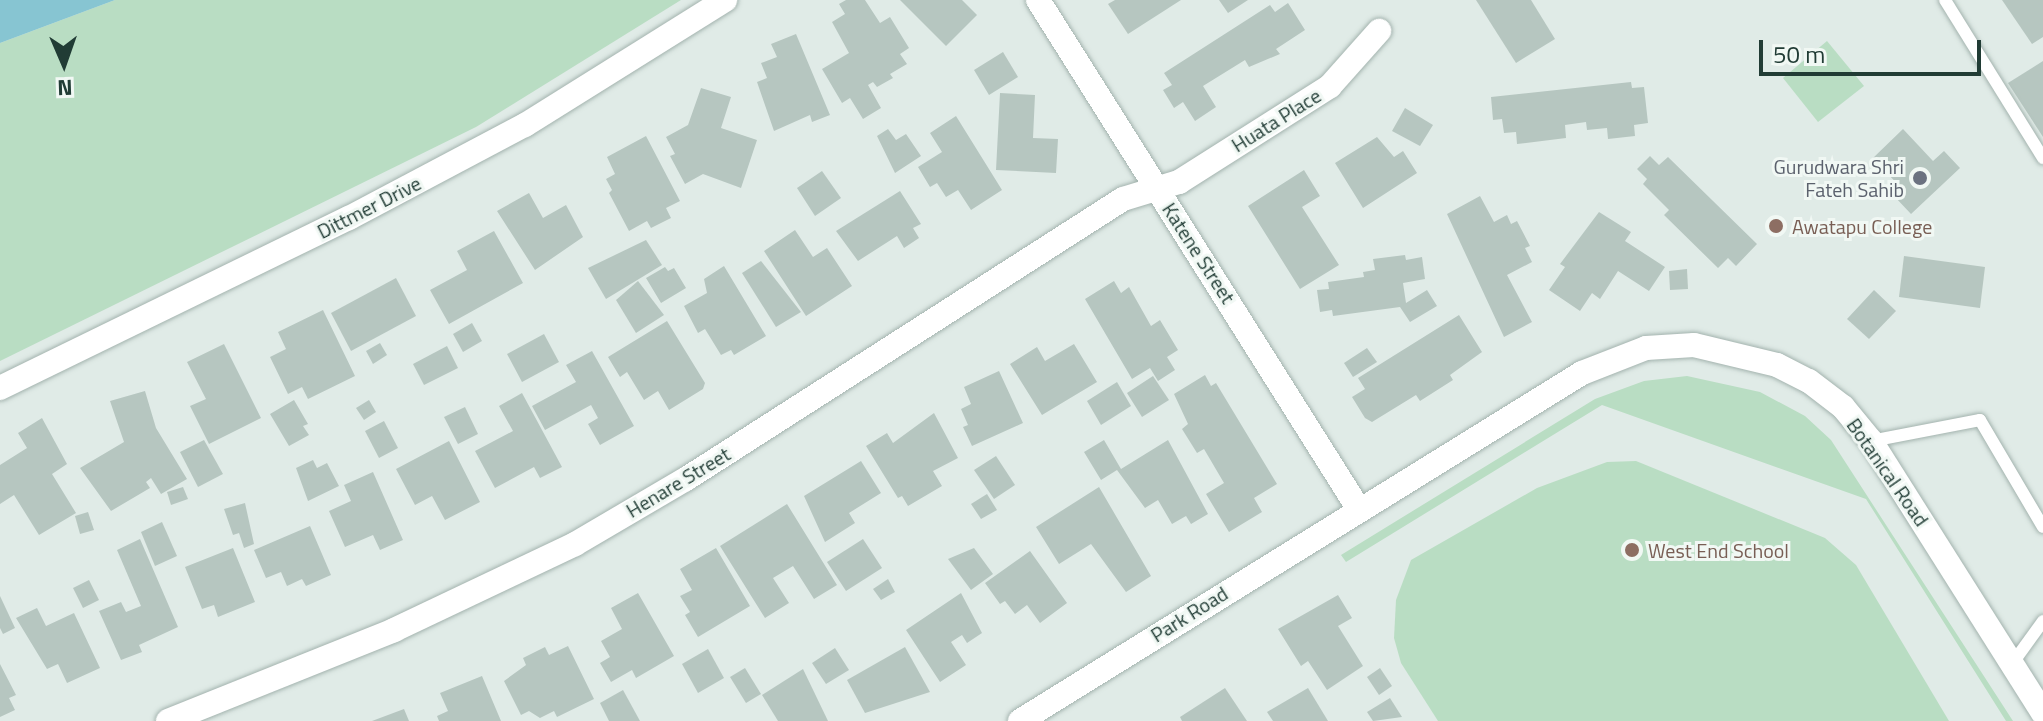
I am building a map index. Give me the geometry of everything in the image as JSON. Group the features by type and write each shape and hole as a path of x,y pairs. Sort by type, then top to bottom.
{"street":[{"name":"Dittmer Drive","path":"0,388 512,132 725,0"},
{"name":"Katene Street","path":"1038,0 1358,508"},
{"name":"Huata Place","path":"1157,188 1179,182 1330,86 1379,31"},
{"name":"Henare Street","path":"168,721 394,630 575,544 686,479 1123,199 1157,188"},
{"name":"Botanical Road","path":"1358,508 1582,373 1646,348 1694,345 1777,365 1809,381 1843,407 1871,441 2043,713"},
{"name":"Park Road","path":"1020,721 1358,508"}],"lane":[{"path":"1945,0 2043,158"},
{"path":"1871,441 1980,420 2043,527"},
{"path":"2012,664 2043,621"}],"green space":[{"path":"115,0 681,0 476,127 0,361 0,43"},
{"path":"1827,41 1864,86 1818,122 1783,78"},
{"path":"1687,376 1760,392 1805,416 1831,440 2013,721 2006,721 1866,499 1602,405 1346,562 1341,555 1595,399 1644,381"},
{"name":"West End School","path":"1636,461 1825,538 1856,565 1949,721 1438,721 1401,663 1394,638 1396,600 1411,560 1537,488 1607,462"}],"water":[{"path":"0,0 115,0 0,43"}],"building":[{"path":"846,0 865,0 880,23 890,17 909,48 900,54 907,64 890,74 893,78 877,87 873,82 868,85 881,108 863,119 850,98 842,103 822,69 849,53 832,22 845,14 839,4"},
{"path":"900,0 962,0 977,15 946,46"},
{"path":"1115,0 1181,0 1128,34 1108,4"},
{"path":"1219,0 1248,0 1228,13"},
{"path":"1476,0 1531,0 1555,39 1516,63"},
{"path":"2002,0 2043,0 2043,37 2032,44"},
{"path":"1288,3 1305,30 1276,49 1280,54 1249,67 1245,60 1203,86 1216,107 1195,121 1183,102 1174,108 1163,90 1172,85 1164,73 1270,5 1275,12"},
{"path":"796,34 830,115 812,122 810,115 774,131 757,82 767,78 761,63 777,57 771,44"},
{"path":"1003,52 1018,77 989,95 974,70"},
{"path":"2043,61 2043,137 2008,83"},
{"path":"1631,82 1632,88 1644,87 1648,123 1634,125 1635,136 1608,139 1607,128 1587,130 1586,122 1565,125 1566,138 1517,144 1516,132 1504,133 1502,119 1493,120 1491,97"},
{"path":"701,88 731,97 721,128 757,140 741,188 703,174 685,184 670,156 675,154 666,137 688,125"},
{"path":"1000,93 1035,95 1033,138 1058,139 1056,173 996,170"},
{"path":"1405,108 1433,125 1420,146 1392,131"},
{"path":"956,116 1002,190 971,210 958,190 946,197 937,183 930,187 918,167 942,152 930,133"},
{"path":"888,129 896,140 906,134 921,156 895,173 877,136"},
{"name":"Gurudwara Shri Fateh Sahib","path":"1903,129 1933,161 1944,151 1960,168 1911,214 1894,196 1902,189 1873,158"},
{"path":"646,136 680,201 666,208 671,218 651,228 647,221 629,231 609,193 612,190 606,179 615,174 607,157"},
{"path":"1377,137 1394,157 1403,151 1417,173 1363,208 1335,163"},
{"path":"1650,156 1659,165 1668,157 1757,244 1736,266 1728,258 1718,268 1664,215 1669,210 1643,184 1647,179 1637,169"},
{"path":"1304,170 1320,196 1302,207 1339,265 1300,289 1248,206"},
{"path":"822,171 841,198 815,216 797,188"},
{"path":"900,191 921,224 913,228 919,238 904,248 897,236 858,261 836,231"},
{"path":"529,193 543,218 566,205 583,237 535,270 497,211"},
{"path":"1480,196 1494,222 1507,215 1511,224 1517,221 1530,246 1525,248 1532,262 1507,275 1532,322 1504,337 1447,214"},
{"path":"1599,212 1631,232 1625,241 1665,267 1649,291 1618,271 1600,299 1592,293 1580,311 1549,290 1565,267 1560,264"},
{"path":"795,230 813,257 827,248 852,286 806,316 764,251"},
{"path":"494,231 523,283 449,324 430,290 467,270 457,251"},
{"path":"646,240 662,265 606,299 588,268"},
{"path":"1405,255 1406,260 1422,257 1425,279 1403,283 1406,303 1427,290 1437,306 1410,322 1400,307 1333,316 1332,310 1320,312 1317,290 1329,289 1328,282 1364,277 1363,272 1375,270 1373,259"},
{"path":"1904,256 1985,267 1980,308 1899,297"},
{"path":"761,261 801,312 776,327 742,273"},
{"path":"724,266 766,336 734,355 731,350 721,355 705,329 698,333 684,306 707,293 704,279"},
{"path":"665,267 668,271 674,268 686,288 661,303 646,278"},
{"path":"1687,269 1688,289 1670,290 1669,271"},
{"path":"396,278 416,316 351,351 331,313"},
{"path":"638,281 664,315 636,333 616,300"},
{"path":"1114,281 1121,293 1129,287 1151,326 1160,320 1178,350 1167,357 1175,370 1158,381 1150,368 1132,379 1085,299"},
{"path":"1874,290 1896,311 1869,339 1847,319"},
{"path":"323,310 355,376 308,399 302,387 288,394 270,357 286,349 278,332"},
{"path":"1459,315 1482,352 1450,375 1453,380 1420,401 1416,395 1372,422 1365,418 1352,397 1365,389 1358,378"},
{"path":"667,321 705,383 703,389 669,410 658,391 644,400 627,372 620,377 608,357"},
{"path":"472,323 482,341 463,352 453,334"},
{"path":"544,334 559,362 522,382 507,354"},
{"path":"380,343 387,355 373,364 366,351"},
{"path":"224,344 261,418 209,444 190,406 206,399 187,362"},
{"path":"1074,344 1097,382 1042,415 1010,364 1037,347 1045,361"},
{"path":"447,346 458,368 424,385 413,364"},
{"path":"1367,348 1377,362 1353,377 1344,363"},
{"path":"592,351 634,426 600,445 588,424 598,418 591,405 545,430 532,406 576,382 566,365"},
{"path":"999,371 1023,423 972,446 963,427 968,425 961,409 971,404 964,387"},
{"path":"1205,375 1211,386 1216,383 1277,484 1254,498 1262,512 1229,532 1206,494 1224,483 1204,449 1197,453 1182,429 1188,424 1174,394"},
{"path":"1153,376 1169,400 1142,417 1127,393"},
{"path":"1117,382 1131,406 1101,425 1087,401"},
{"path":"145,391 156,428 187,479 161,494 151,478 146,482 150,488 111,511 80,468 124,442 110,401"},
{"path":"522,393 562,467 540,478 534,467 495,488 475,451 513,431 499,406"},
{"path":"294,400 308,424 303,426 309,435 289,446 270,414"},
{"path":"369,400 376,412 364,420 356,408"},
{"path":"465,407 478,434 458,444 444,417"},
{"path":"934,413 958,458 933,471 942,486 908,506 902,496 898,498 866,446 887,433 893,443"},
{"path":"42,418 67,464 52,474 76,513 39,535 14,495 0,504 0,465 27,448 18,433"},
{"path":"384,421 398,448 379,458 365,431"},
{"path":"204,440 223,474 198,487 180,452"},
{"path":"1104,440 1121,469 1168,440 1208,514 1191,524 1186,516 1172,524 1158,500 1145,508 1117,470 1101,480 1084,452"},
{"path":"449,441 480,502 445,520 432,496 415,505 396,469"},
{"path":"996,456 1015,485 994,499 974,470"},
{"path":"313,460 317,468 327,463 339,486 308,501 296,468"},
{"path":"861,461 881,493 849,513 855,523 825,542 804,496"},
{"path":"373,472 403,540 380,550 373,535 345,547 329,511 351,501 344,485"},
{"path":"183,487 188,499 171,505 167,492"},
{"path":"1099,487 1151,576 1126,592 1091,544 1059,564 1036,527"},
{"path":"987,494 997,510 981,519 971,504"},
{"path":"245,503 254,544 244,548 239,533 233,535 224,509"},
{"path":"787,504 837,585 814,599 793,566 773,578 789,603 765,618 720,546"},
{"path":"88,512 94,530 80,534 75,516"},
{"path":"162,522 177,556 155,566 141,532"},
{"path":"310,526 331,575 306,586 302,579 287,586 281,572 266,578 254,550"},
{"path":"140,539 178,627 139,645 142,652 121,660 99,611 121,602 126,612 141,606 117,550"},
{"path":"863,539 882,568 846,591 827,562"},
{"path":"233,548 255,602 218,617 214,605 202,609 185,567"},
{"path":"716,548 750,606 698,637 685,615 690,612 680,596 692,590 680,569"},
{"path":"974,548 993,574 971,590 948,559"},
{"path":"1030,551 1067,603 1040,623 1027,605 1015,614 1005,601 1000,604 985,583"},
{"path":"888,579 895,592 881,600 873,589"},
{"path":"89,580 99,600 83,608 73,588"},
{"path":"638,593 674,656 636,678 632,670 611,682 600,663 610,657 601,641 622,629 611,608"},
{"path":"961,593 982,633 967,643 962,635 951,642 966,665 940,682 906,630"},
{"path":"1338,595 1352,618 1338,626 1363,666 1327,690 1308,661 1301,666 1278,629"},
{"path":"0,596 15,628 3,634 0,628"},
{"path":"37,608 46,626 74,613 100,668 67,683 58,664 47,669 16,618"},
{"path":"568,646 594,699 557,717 554,711 540,718 529,711 521,715 504,681 526,665 523,658 545,647 549,655"},
{"path":"905,647 930,692 865,713 847,680"},
{"path":"835,648 849,670 826,684 812,663"},
{"path":"708,649 724,678 698,693 682,664"},
{"path":"0,664 16,695 9,698 15,710 0,717"},
{"path":"745,668 761,694 746,703 730,677"},
{"path":"1380,668 1392,686 1379,695 1367,677"},
{"path":"803,669 828,721 778,721 762,695"},
{"path":"482,676 501,721 439,721 437,716 448,711 440,693"},
{"path":"1225,688 1247,721 1182,721 1180,717"},
{"path":"1308,688 1328,721 1273,721 1267,712"},
{"path":"623,690 640,721 609,721 600,703"},
{"path":"1390,698 1402,717 1373,721 1367,712"},
{"path":"404,709 409,721 372,721"}],"place":[{"name":"Gurudwara Shri Fateh Sahib","path":"1920,178"},
{"name":"Awatapu College","path":"1776,226"},
{"name":"West End School","path":"1632,550"}]}
